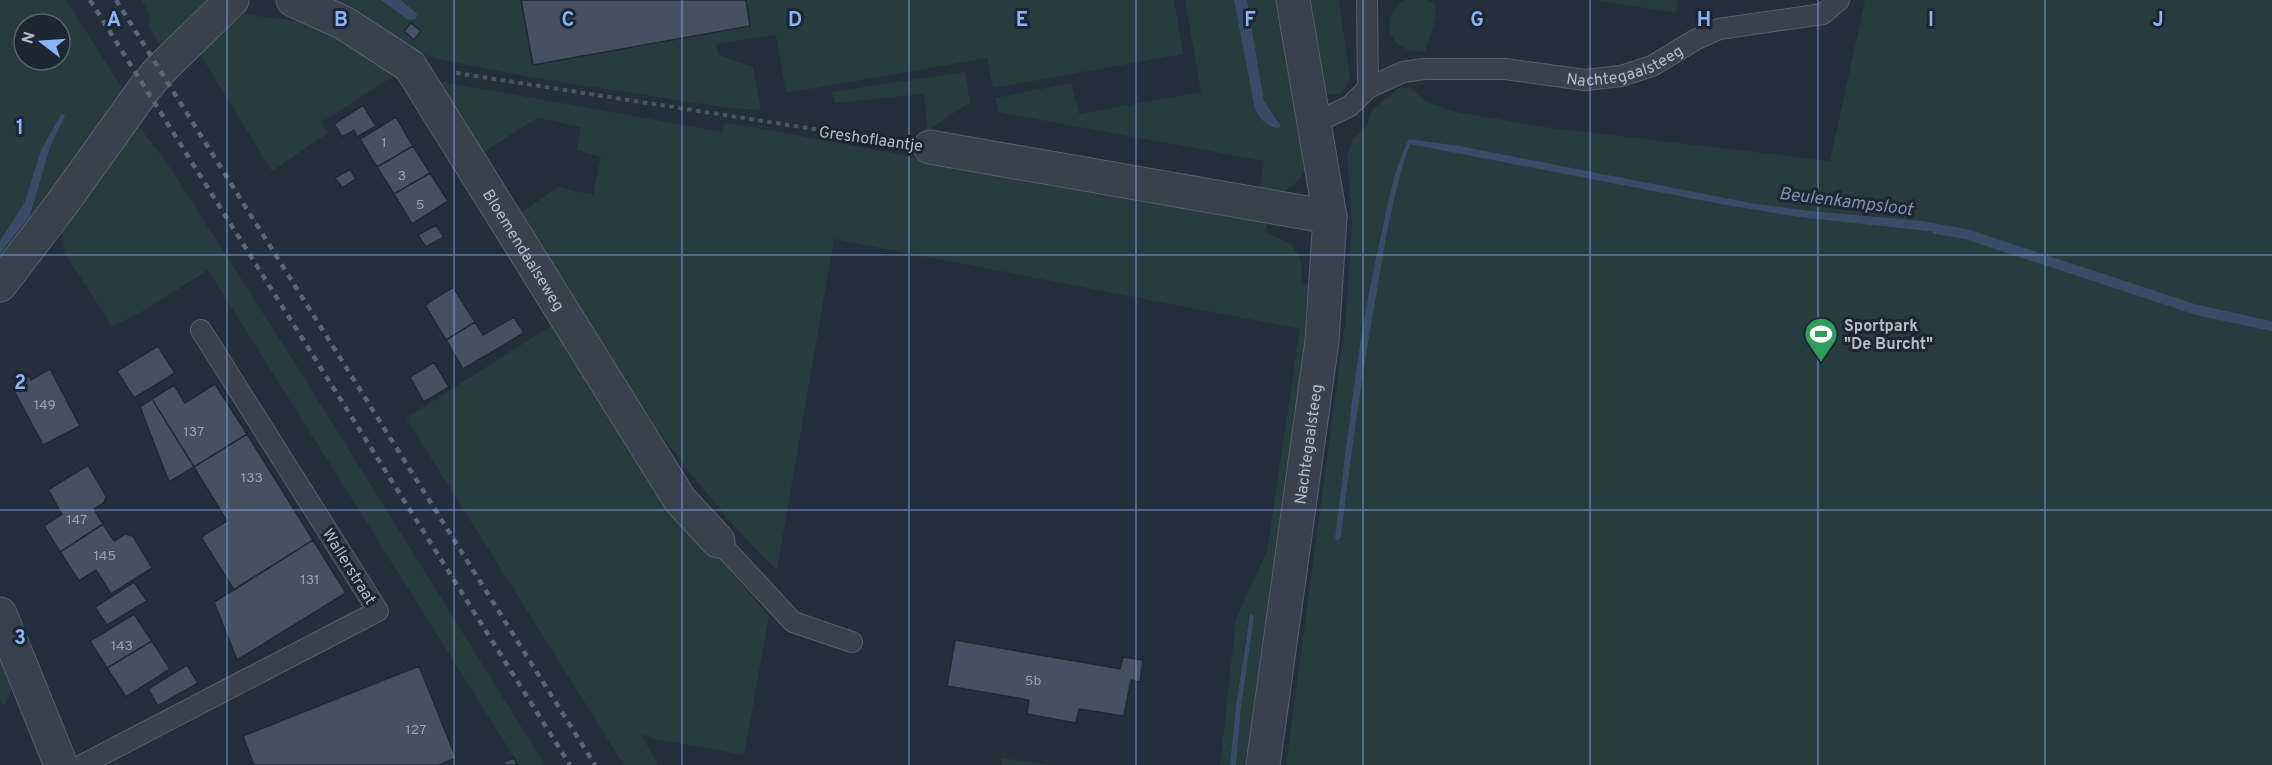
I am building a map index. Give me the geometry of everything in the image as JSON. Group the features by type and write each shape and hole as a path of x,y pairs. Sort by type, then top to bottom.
{"street":[{"path":"0,285 145,88 160,70 232,0"},
{"name":"Bloemendaalseweg","path":"293,0 344,22 410,66 680,500 718,540"},
{"name":"Nachtegaalsteeg","path":"1263,765 1322,340 1330,217 1293,0"},
{"name":"Greshoflaantje","path":"930,147 1330,217"},
{"path":"0,614 61,765"}],"lane":[{"path":"1367,0 1368,88"},
{"name":"Nachtegaalsteeg","path":"1314,123 1350,106 1368,88 1403,72 1425,69 1506,69 1585,80 1621,76 1652,66 1695,40 1719,29 1823,14 1839,0"},
{"name":"Wallerstraat","path":"82,765 378,611 201,330"},
{"path":"718,540 793,622 852,642"}],"path":[{"name":"Greshoflaantje","path":"410,66 930,147"}],"green space":[{"path":"0,0 66,0 124,91 69,163 64,171 57,195 0,270"},
{"path":"141,0 210,0 161,46 149,27 149,13"},
{"path":"330,0 381,0 408,20 417,14 401,0 1174,0 1183,54 993,88 987,58 786,93 776,35 716,44 719,55 753,67 761,110 728,108 535,78 435,58 413,51"},
{"path":"1185,0 1234,0 1255,110 1258,116 1275,129 1279,120 1264,101 1247,0 1279,0 1308,162 1299,180 1282,193 1259,192 1264,161 998,112 995,98 1071,83 1079,114 1201,92"},
{"path":"1305,0 1339,0 1350,78 1346,88 1340,94 1328,94 1323,89"},
{"path":"1405,0 1427,0 1435,5 1436,17 1425,51 1404,48 1391,34 1390,17"},
{"path":"1594,0 1677,0 1677,11 1671,12"},
{"name":"Sportpark \"De Burcht\"","path":"1865,0 2272,0 2272,765 1286,765 1346,317 1352,224 1347,156 1352,140 1366,127 1373,109 1399,88 1410,87 1425,101 1451,111 1543,127 1830,161","holes":["1409,139 1460,146 1668,187 1413,140 1400,168 1395,192 1368,340 1341,537 1338,540 1335,538 1367,304 1393,181","1755,204 1924,221 1984,237 1983,240 1950,230"]},
{"path":"241,14 306,22 325,27 395,75 322,122 328,133 272,171 198,51 233,17"},
{"path":"965,72 970,102 928,130 924,94 835,103 832,92"},
{"path":"438,81 722,132 725,123 752,127 1267,223 1265,233 1290,244 1299,256 1301,283 1314,285 1250,765 1236,765 1249,615 1230,765 1220,765 1236,619 1267,551 1300,329 834,239 777,570 717,506 657,429 518,215 558,187 593,195 601,157 577,150 581,127 537,118 482,153"},
{"path":"138,125 171,169 293,360 545,765 519,765 208,270 140,313 112,326 65,254 60,224"},
{"path":"554,324 674,515 723,563 769,616 744,755 655,739 641,734 658,765 624,765 406,418"},
{"path":"0,656 12,687 3,705 0,699"},
{"path":"1002,758 1049,765 1001,765"}],"water":[{"path":"381,0 401,0 417,14 416,19 408,20"},
{"path":"1234,0 1247,0 1264,101 1281,126 1279,128 1272,127 1265,122 1255,110"},
{"path":"62,113 65,116 50,147 30,215 0,254 0,241 25,202 41,150"},
{"path":"1409,139 1460,146 1750,203 1924,221 1952,227 1948,233 1806,218 1721,204 1410,144 1386,236 1362,383 1341,537 1338,541 1335,538 1366,307 1392,184"},
{"path":"1250,614 1254,616 1241,707 1236,765 1230,765 1236,706"}],"building":[{"path":"521,0 746,0 750,26 533,65"},
{"path":"411,23 421,31 414,40 404,31"},
{"path":"363,105 376,126 357,137 354,130 342,137 334,124"},
{"path":"396,117 413,146 377,167 360,139"},
{"path":"413,146 430,173 394,194 377,167"},
{"path":"350,169 356,179 342,188 335,178"},
{"path":"430,173 448,201 412,224 394,194"},
{"path":"436,225 444,237 426,247 418,235"},
{"path":"453,287 475,322 446,340 425,305"},
{"path":"514,317 524,333 463,369 446,340 475,322 483,335"},
{"path":"158,346 175,373 134,398 117,371"},
{"path":"434,362 449,387 424,402 410,377"},
{"path":"50,369 80,426 43,445 11,385 29,375 31,380"},
{"path":"215,384 247,434 194,467 152,399 174,385 185,403"},
{"path":"152,399 194,467 169,482 140,407"},
{"path":"247,434 313,540 234,590 201,537 227,521 194,467"},
{"path":"88,465 106,496 104,503 94,509 103,524 60,552 44,526 62,514 48,490"},
{"path":"103,524 114,541 125,534 133,536 152,568 111,594 96,570 79,581 60,552"},
{"path":"313,540 346,593 237,660 214,602"},
{"path":"134,582 147,601 107,625 95,607"},
{"path":"134,614 152,641 107,668 90,641"},
{"path":"955,640 1120,669 1123,657 1143,660 1140,682 1131,680 1124,716 1079,709 1076,723 1027,714 1029,700 947,686"},
{"path":"152,641 170,669 126,697 107,668"},
{"path":"187,665 198,683 158,706 148,689"},
{"path":"419,666 456,758 439,765 254,765 243,736"},
{"path":"514,758 517,765 505,765 504,762"}],"waterway":[{"name":"Beulenkampsloot","path":"1936,229 1966,234 2197,310 2272,326"}],"railway":[{"path":"90,0 570,765"},
{"path":"116,0 595,765"}],"place":[{"name":"Sportpark \"De Burcht\"","path":"1821,363"}]}
